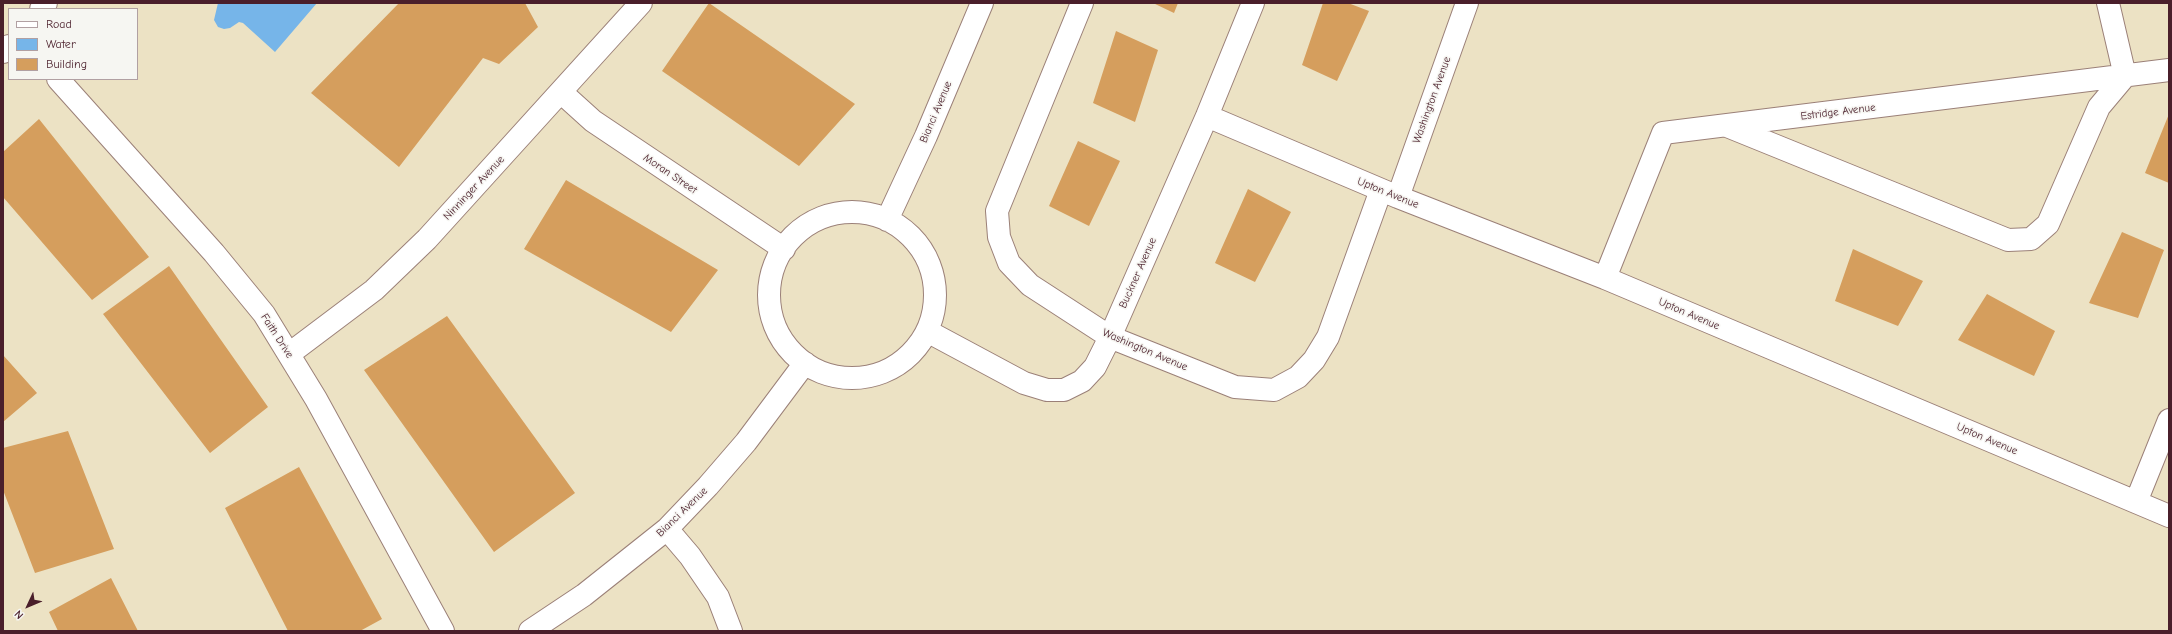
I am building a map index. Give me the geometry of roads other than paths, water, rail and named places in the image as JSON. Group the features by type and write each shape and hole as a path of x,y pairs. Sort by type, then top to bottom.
{"street":[{"name":"Ninninger Avenue","path":"289,354 374,290 427,239 562,92 641,3"},
{"name":"Bianci Avenue","path":"887,220 926,136 982,3"},
{"name":"Washington Avenue","path":"1082,3 997,211 999,237 1009,262 1030,284 1110,337 1235,387 1274,390 1298,377 1314,360 1328,337 1389,194 1467,3"},
{"name":"Buckner Avenue","path":"927,331 1024,383 1047,390 1064,390 1082,381 1095,367 1110,337 1207,116 1253,3"},
{"path":"1726,126 2008,240 2031,239 2048,224 2098,106 2125,76 2108,3"},
{"name":"Estridge Avenue","path":"1605,278 1663,133 2169,70"},
{"name":"Faith Drive","path":"59,80 214,253 264,314 320,405 443,631"},
{"name":"Moran Street","path":"562,92 593,121 784,249"},
{"name":"Upton Avenue","path":"1207,116 1389,194 1605,278 2169,516"},
{"path":"855,212 887,220 914,239 930,267 935,300 927,331 908,357 880,374 848,379 816,371 790,351 773,324 768,291 776,260 796,233 823,217 855,212"},
{"name":"Bianci Avenue","path":"530,631 590,591 667,528 708,486 746,442 805,363"},
{"path":"2136,502 2169,420"},
{"path":"667,528 690,556 718,597 731,631"}],"water":[{"path":"218,3 317,3 275,52 243,23 239,22 230,28 224,29 218,27 214,20"}]}
